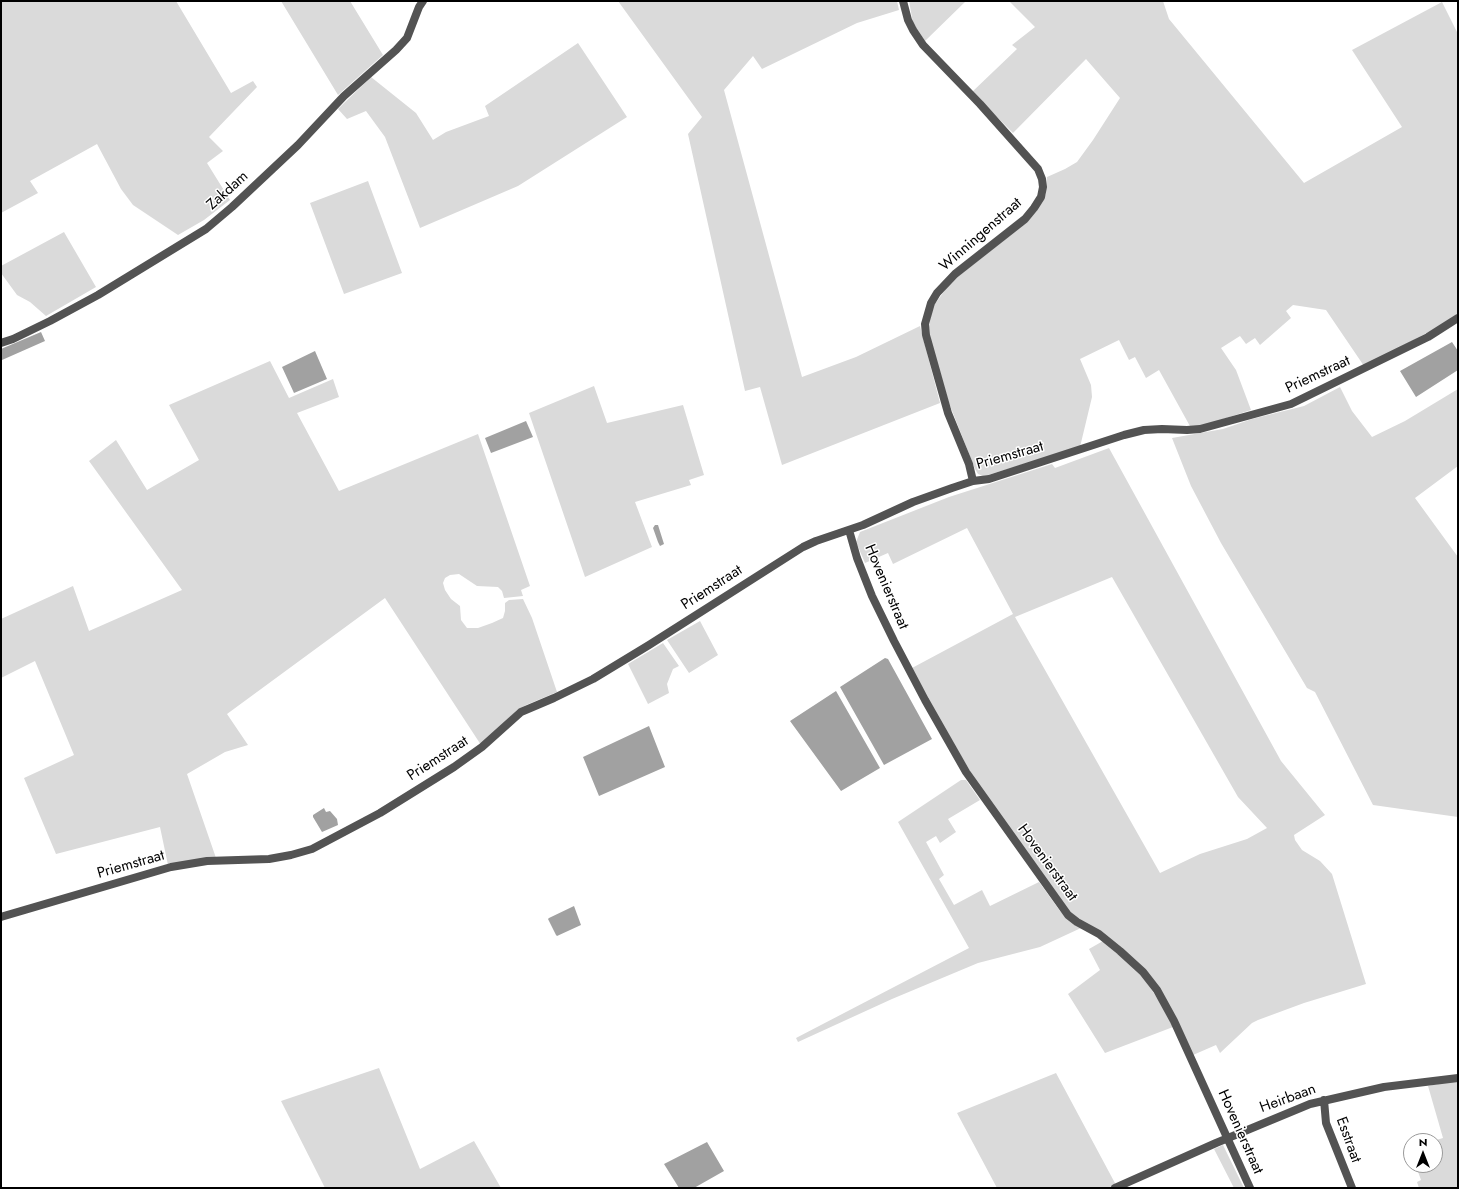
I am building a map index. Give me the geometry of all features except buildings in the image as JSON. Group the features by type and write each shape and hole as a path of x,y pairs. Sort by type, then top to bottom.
{"street":[{"name":"Zakdam","path":"1,343 13,339 50,321 98,295 206,229 232,208 298,145 344,96 396,50 407,38 419,7 423,1"},
{"name":"Winningenstraat","path":"904,1 908,20 923,44 980,104 1033,164 1038,170 1042,179 1043,187 1041,197 1034,208 1025,219 955,274 931,303 925,324 926,335 948,413 969,464 973,481"},
{"name":"Priemstraat","path":"1,917 171,867 207,862 269,859 312,849 380,814 454,767 482,747 521,712 593,679 650,645 803,547 849,530 913,502 973,481 989,479 1144,430 1200,429 1291,404 1428,337 1458,318"},
{"name":"Hovenierstraat","path":"849,530 857,558 872,596 925,700 966,772 1068,915 1077,922 1099,934 1120,951 1143,972 1156,990 1174,1021 1250,1188"},
{"name":"Heirbaan","path":"1115,1188 1289,1112 1324,1100 1384,1088 1458,1078"},
{"name":"Esstraat","path":"1324,1100 1326,1123 1352,1188"}],"shaded area":[{"path":"1,1 176,1 231,93 253,81 257,87 209,137 223,151 207,163 230,200 204,220 178,235 133,205 121,189 97,144 30,181 38,193 1,213"},
{"path":"281,1 350,1 383,55 338,95"},
{"path":"618,1 897,1 899,10 857,23 762,69 753,56 724,90 802,377 856,357 920,326 940,403 782,465 760,387 745,391 688,134 702,117"},
{"path":"909,1 966,1 925,41 913,23"},
{"path":"1009,1 1163,1 1169,19 1304,183 1402,127 1352,50 1442,2 1458,34 1458,313 1438,327 1364,366 1326,310 1293,305 1286,311 1291,318 1260,345 1255,338 1246,344 1240,336 1221,348 1236,370 1251,410 1191,428 1159,370 1146,378 1135,357 1129,360 1119,340 1080,359 1091,385 1092,397 1080,447 988,475 983,476 978,474 949,403 931,341 929,327 932,308 951,282 1027,222 1037,210 1046,194 1047,177 1077,162 1120,98 1086,59 1013,133 972,92 1017,49 1012,45 1035,27"},
{"path":"578,43 627,117 518,186 420,228 385,137 366,111 347,119 338,109 371,77 416,113 433,140 446,132 489,116 485,106"},
{"path":"368,181 402,273 344,294 310,203"},
{"path":"64,232 96,287 46,316 30,302 17,295 1,273 1,266"},
{"path":"41,332 45,341 2,360 1,349"},
{"path":"1452,342 1458,351 1458,370 1416,397 1400,371"},
{"path":"315,351 327,379 294,393 282,367"},
{"path":"270,361 289,398 333,379 339,397 297,413 339,491 478,434 530,586 521,590 523,596 504,598 502,591 498,587 477,586 459,574 450,575 445,578 443,583 445,590 451,599 460,606 461,620 467,628 478,628 503,618 505,603 509,600 523,599 532,618 557,692 526,705 516,711 481,745 385,598 227,714 248,745 225,752 187,774 216,858 168,865 160,827 56,854 24,778 74,755 35,661 1,678 1,619 73,586 89,631 182,590 89,461 116,440 147,490 199,460 169,405"},
{"path":"594,386 607,423 683,405 704,475 689,480 691,485 635,502 652,547 585,577 529,413"},
{"path":"1340,387 1352,411 1372,437 1405,421 1458,389 1458,466 1415,498 1458,557 1458,817 1373,805 1315,692 1307,688 1221,543 1191,486 1172,438 1223,429 1252,419 1304,406"},
{"path":"526,421 533,437 491,453 485,438"},
{"path":"1109,448 1281,761 1325,815 1294,835 1295,840 1302,850 1320,861 1332,874 1366,984 1304,1003 1258,1020 1252,1023 1220,1053 1216,1045 1193,1055 1154,980 1064,906 977,783 930,703 912,668 1013,614 967,528 893,564 888,553 865,563 856,542 860,532 949,497 1052,464 1055,468","holes":["1112,577 1238,797 1267,828 1247,839 1200,854 1160,873 1015,617"]},
{"path":"655,525 658,525 664,544 660,546 653,528"},
{"path":"700,621 718,655 689,673 667,640"},
{"path":"663,643 679,666 673,669 667,684 669,693 648,704 628,664"},
{"path":"885,658 888,659 932,739 884,765 840,687"},
{"path":"836,691 880,768 841,791 790,721"},
{"path":"649,726 665,767 599,796 583,757"},
{"path":"961,780 966,780 980,800 948,819 956,832 940,843 936,836 926,842 944,875 939,879 954,905 982,890 990,906 1039,882 1060,911 1081,928 1040,947 978,963 892,999 798,1042 796,1038 969,948 898,822"},
{"path":"324,808 326,812 330,811 337,819 338,825 322,832 313,815"},
{"path":"574,906 581,925 557,936 548,919"},
{"path":"1103,941 1141,974 1159,1001 1173,1027 1105,1053 1068,994 1100,970 1089,949"},
{"path":"379,1068 420,1169 474,1141 501,1188 325,1188 281,1101"},
{"path":"1056,1073 1116,1185 1109,1188 997,1188 957,1113"},
{"path":"1458,1080 1458,1188 1419,1188 1417,1182 1421,1180 1418,1173 1443,1173 1443,1133 1442,1133 1428,1086"},
{"path":"707,1142 724,1171 694,1188 679,1188 664,1164"},
{"path":"1223,1145 1244,1188 1234,1188 1214,1149"}]}
